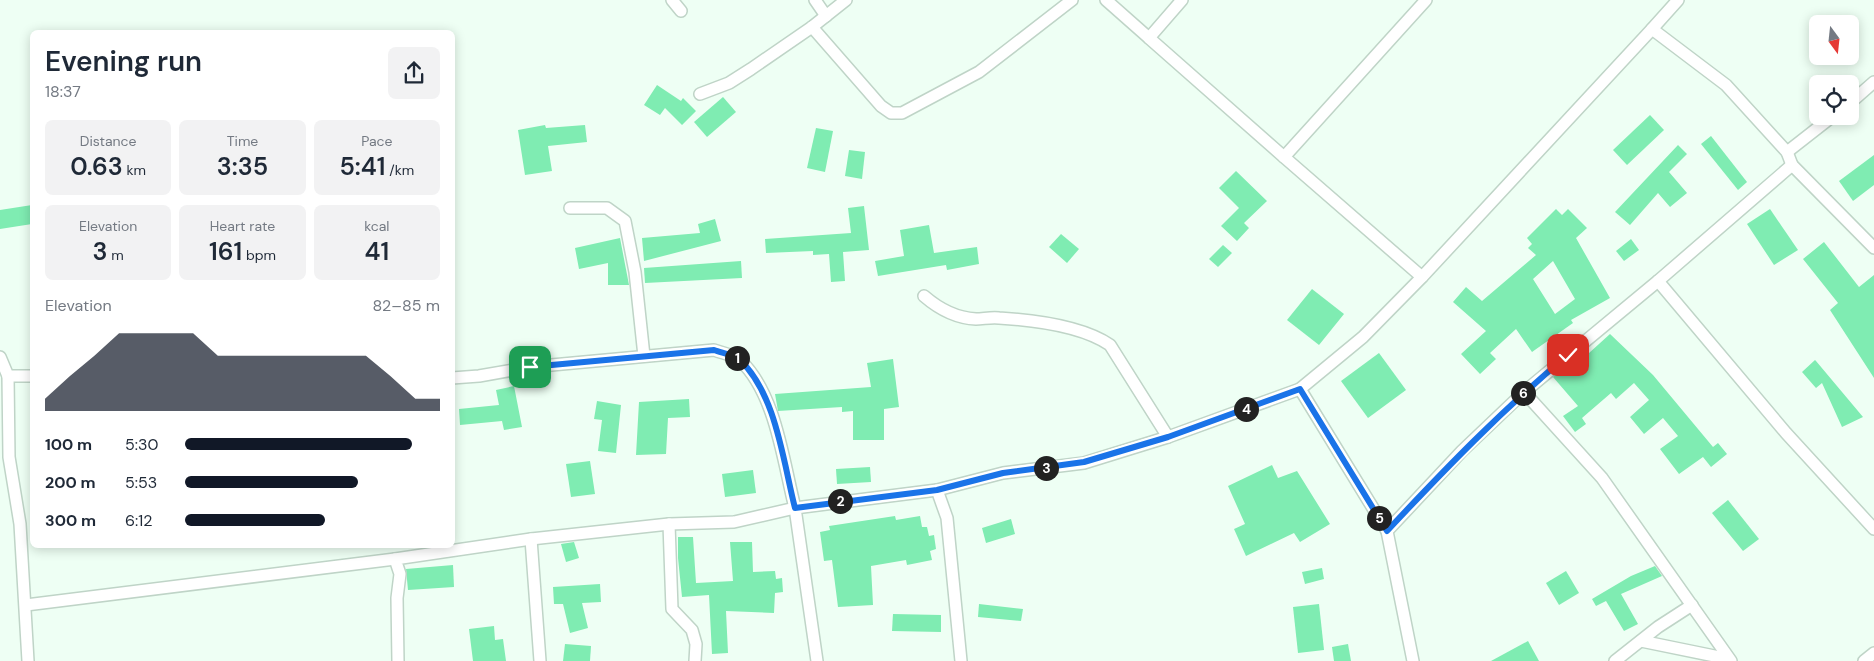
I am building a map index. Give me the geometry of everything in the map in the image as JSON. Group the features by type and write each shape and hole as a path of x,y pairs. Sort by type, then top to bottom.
{"street":[{"path":"672,0 681,11"},
{"path":"815,0 826,16"},
{"path":"700,94 729,84 812,27 846,0"},
{"path":"812,27 880,106 891,113 902,113 979,72 1072,0"},
{"path":"1106,0 1422,277"},
{"path":"1149,38 1182,0"},
{"path":"1284,156 1426,0"},
{"path":"26,605 531,540 669,524 734,522 795,508 937,490 1003,473 1084,462 1168,437 1300,389 1363,337 1422,277 1678,0"},
{"path":"1652,29 1726,86 1787,152 1792,165 1874,248"},
{"path":"1859,95 1874,82"},
{"path":"1787,152 1822,125"},
{"path":"1387,531 1462,451 1524,392 1658,281 1792,165"},
{"path":"570,208 607,208 625,221 634,272 644,356"},
{"path":"1658,281 1786,433 1874,529"},
{"path":"924,296 939,308 959,317 1005,319 1096,335 1110,345 1168,437"},
{"path":"455,378 479,376 530,367 714,350 738,358 758,382 770,408 795,508 817,661"},
{"path":"0,357 8,376 9,457 20,524 28,661"},
{"path":"8,376 30,376"},
{"path":"1300,389 1387,531 1413,661"},
{"path":"1524,392 1602,478 1730,660"},
{"path":"937,490 947,518 961,661"},
{"path":"669,524 672,609 692,630 696,644 695,661"},
{"path":"531,540 540,661"},
{"path":"395,559 400,574 398,661"},
{"path":"1615,661 1658,627 1692,606"},
{"path":"1641,641 1730,660"},
{"path":"1864,661 1874,653"}],"building":[{"path":"657,85 681,101 683,98 696,111 682,125 665,108 660,115 644,105"},
{"path":"723,97 736,112 707,137 694,122"},
{"path":"1650,115 1664,130 1627,165 1613,150"},
{"path":"545,125 546,128 585,125 587,142 548,146 552,171 525,175 518,130"},
{"path":"816,128 833,131 825,172 807,168"},
{"path":"1711,136 1747,182 1738,190 1701,144"},
{"path":"1678,145 1687,154 1669,172 1687,193 1670,207 1658,193 1630,225 1615,212"},
{"path":"849,150 865,152 862,179 845,176"},
{"path":"1874,155 1874,185 1853,201 1839,181"},
{"path":"1236,171 1267,201 1244,223 1249,228 1237,241 1221,226 1239,208 1219,188"},
{"path":"30,205 30,224 0,229 0,210"},
{"path":"864,206 869,250 843,252 845,281 831,282 829,254 813,255 813,251 766,253 765,239 851,233 848,208"},
{"path":"1556,209 1562,215 1568,209 1587,228 1576,238 1610,298 1571,320 1573,323 1532,352 1516,329 1490,353 1496,359 1480,374 1461,354 1486,331 1453,302 1466,287 1482,301 1536,255 1528,248 1532,244 1527,238","holes":["1553,261 1575,299 1555,314 1533,279"]},
{"path":"1770,209 1798,250 1774,265 1747,224"},
{"path":"715,219 721,241 644,261 642,238 700,233 698,224"},
{"path":"929,225 934,253 977,247 979,264 947,270 946,265 878,276 875,261 904,256 900,230"},
{"path":"1061,234 1079,249 1067,263 1049,247"},
{"path":"620,238 629,285 608,285 608,263 579,269 575,248"},
{"path":"1631,239 1639,250 1624,261 1616,251"},
{"path":"1824,242 1859,287 1874,275 1874,378 1830,310 1838,303 1803,259"},
{"path":"1223,245 1232,253 1218,267 1209,259"},
{"path":"741,261 742,278 645,283 644,268"},
{"path":"1312,289 1344,314 1319,345 1287,320"},
{"path":"1610,334 1653,375 1713,447 1718,443 1727,454 1711,467 1703,457 1679,474 1660,449 1678,436 1663,418 1644,434 1630,417 1649,400 1634,383 1616,399 1611,393 1582,418 1586,424 1575,432 1563,416 1578,406 1553,377 1563,369 1567,373"},
{"path":"1379,353 1406,390 1368,418 1341,381"},
{"path":"893,359 899,407 884,409 884,440 853,440 853,411 842,412 842,407 778,411 775,394 871,387 867,363"},
{"path":"1815,360 1863,417 1842,427 1822,383 1816,388 1802,372"},
{"path":"514,386 522,427 504,430 502,421 460,425 459,409 499,405 496,390"},
{"path":"689,399 690,417 668,418 666,454 636,455 639,402"},
{"path":"597,401 621,405 616,453 598,451 602,420 594,419"},
{"path":"590,461 595,494 571,497 566,464"},
{"path":"1272,465 1278,478 1297,471 1330,524 1300,542 1294,533 1246,556 1234,529 1245,524 1228,486"},
{"path":"870,467 871,482 837,484 836,469"},
{"path":"753,470 756,493 725,497 722,474"},
{"path":"1728,500 1759,539 1743,551 1712,513"},
{"path":"895,516 896,520 920,516 922,527 927,527 929,536 934,535 936,549 930,551 932,560 907,565 906,560 871,566 873,605 838,607 832,560 824,561 820,532 830,530 829,526"},
{"path":"1011,519 1015,534 986,543 982,528"},
{"path":"678,537 693,537 696,583 733,581 730,542 752,542 753,572 775,571 776,579 782,578 783,592 775,593 774,613 726,611 728,653 712,654 709,595 682,597"},
{"path":"574,542 579,558 566,562 561,544"},
{"path":"453,565 454,587 408,590 406,569"},
{"path":"1655,566 1662,576 1621,594 1638,624 1624,631 1606,601 1596,606 1592,599 1631,576"},
{"path":"1322,568 1324,579 1305,584 1302,572"},
{"path":"1566,571 1579,593 1559,605 1546,583"},
{"path":"600,584 601,602 582,603 588,628 570,633 563,604 554,604 553,587"},
{"path":"979,604 1023,609 1021,621 978,617"},
{"path":"1319,604 1324,650 1298,653 1293,607"},
{"path":"893,614 941,615 941,632 892,631"},
{"path":"494,626 495,640 503,639 506,661 473,661 469,629"},
{"path":"1528,641 1539,661 1491,661"},
{"path":"565,644 591,646 590,661 563,661"},
{"path":"1348,644 1351,661 1334,661 1332,647"}],"route":[{"path":"530,367 714,350 738,358 758,382 770,408 795,508 834,501 937,490 1003,473 1084,462 1168,437 1300,389 1387,531 1462,451 1524,392 1568,355"}]}
